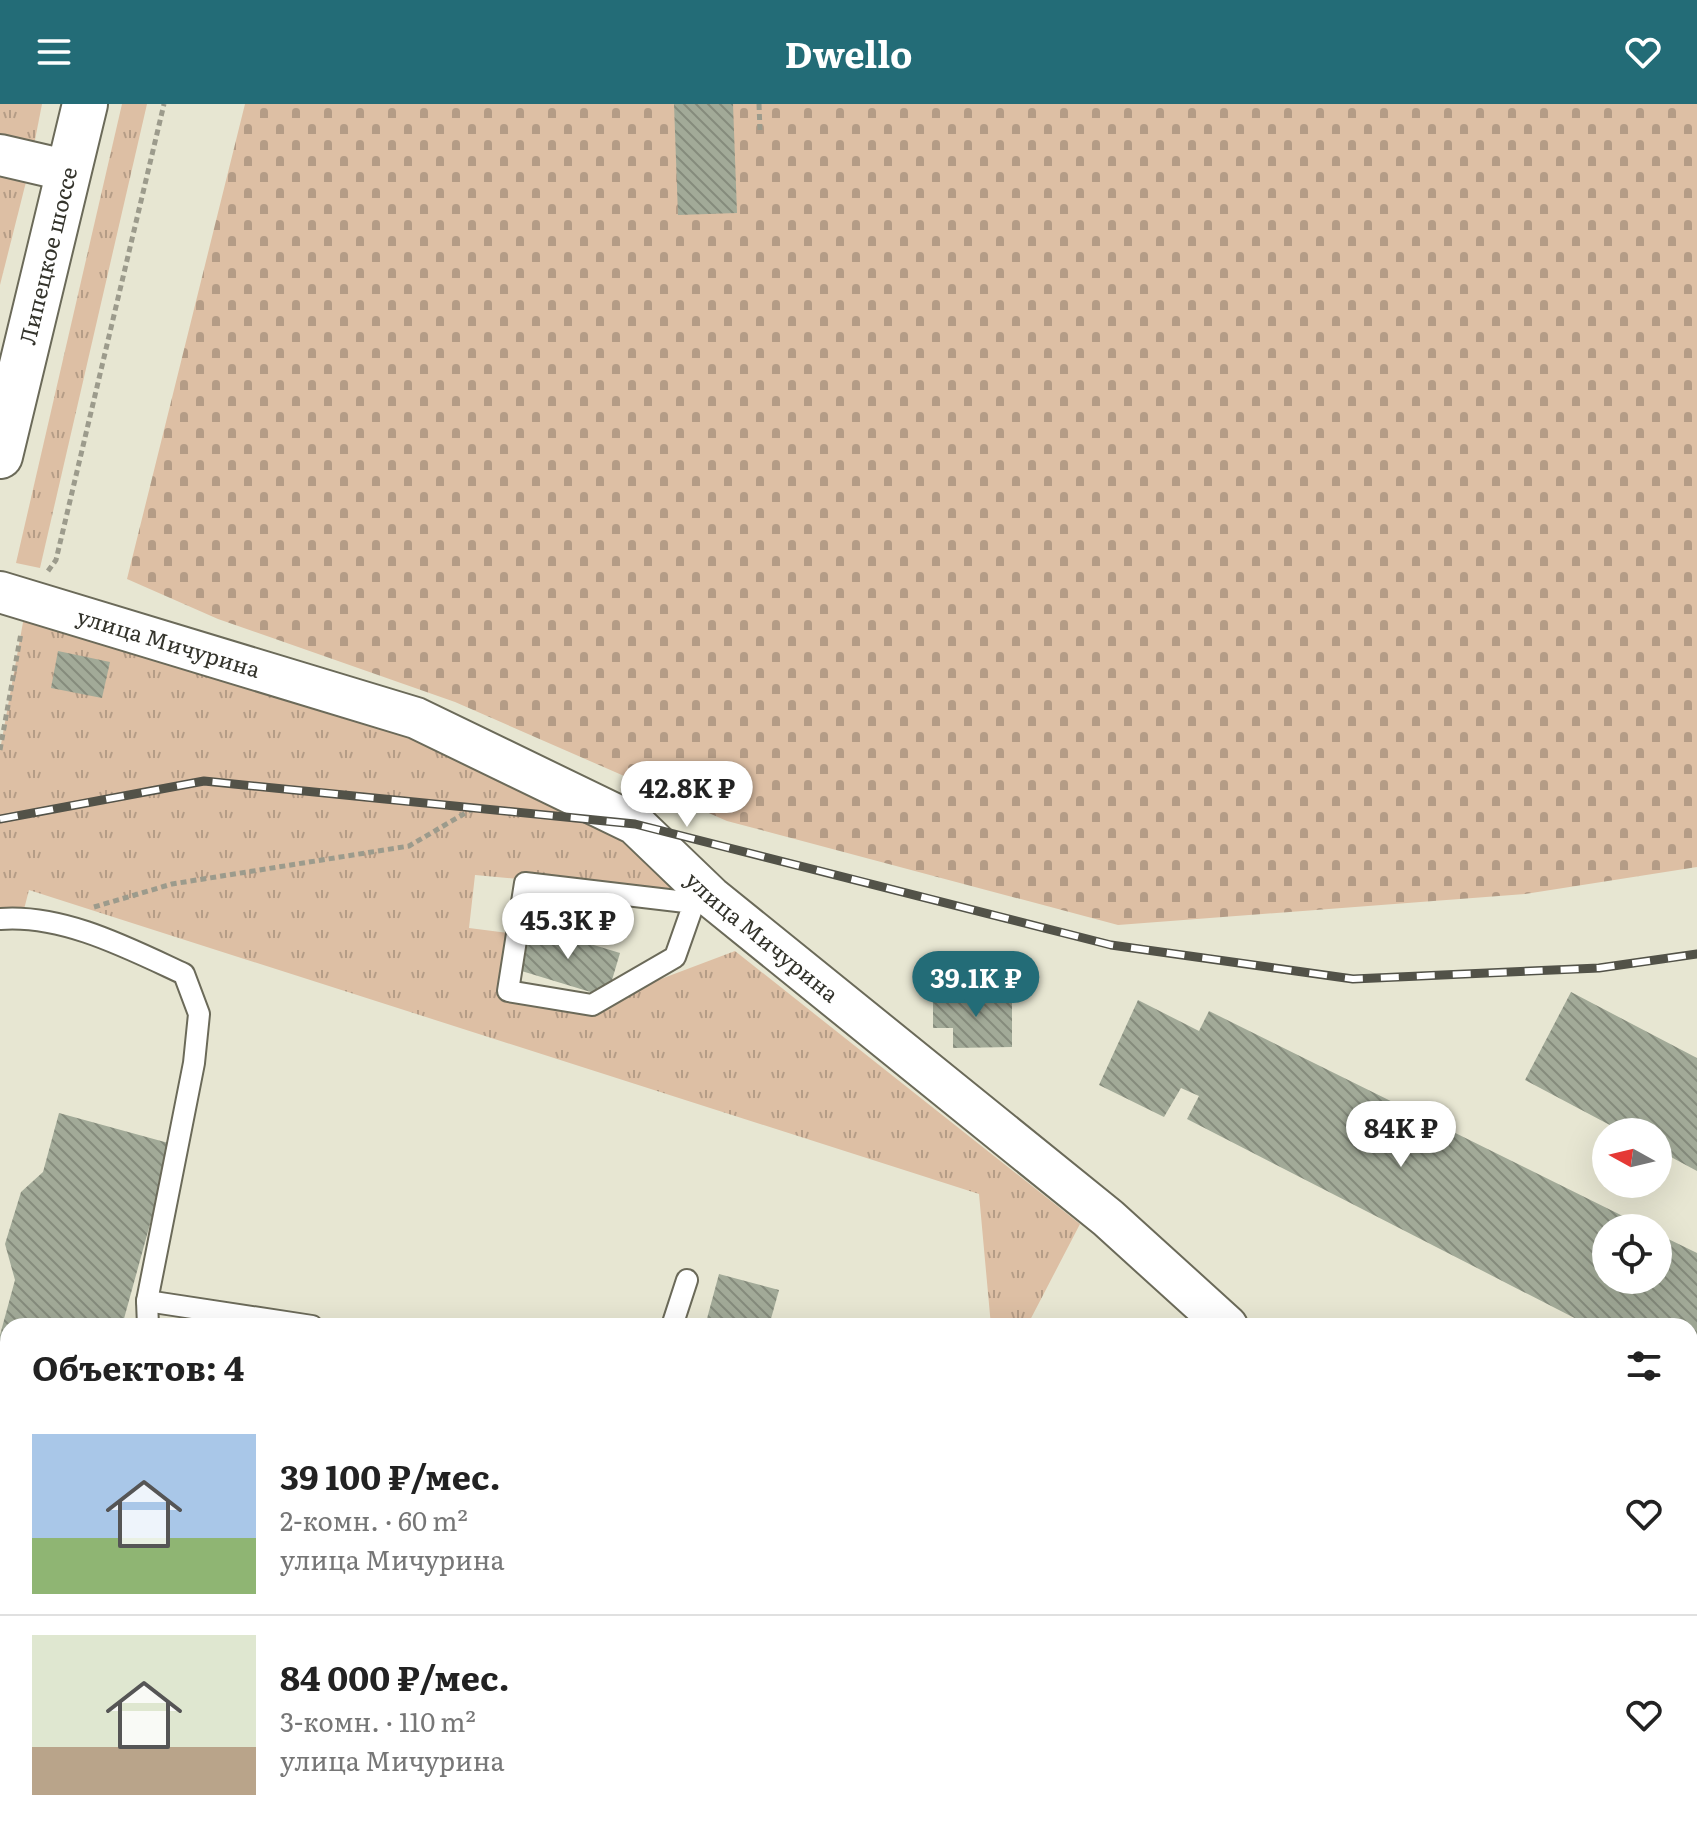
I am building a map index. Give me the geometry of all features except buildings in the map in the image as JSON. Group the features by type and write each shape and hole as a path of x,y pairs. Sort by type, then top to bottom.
{"main road":[{"name":"Липецкое шоссе","path":"1,445 85,104"}],"street":[{"path":"0,155 69,171"},
{"name":"улица Мичурина","path":"13,596 416,718 635,824 703,900 1108,1218 1218,1318"}],"lane":[{"path":"525,883 703,900 675,957 592,1005 508,991 525,883"},
{"path":"0,919 28,916 117,943 184,974 199,1014 194,1063 147,1301 148,1318"},
{"path":"675,1318 687,1280"},
{"path":"147,1301 259,1318"}],"path":[{"path":"0,750 13,596 56,560 164,104"},
{"path":"759,104 760,131"},
{"path":"43,921 172,884 409,846 474,808"}],"green space":[{"path":"0,104 42,104 34,145 0,138"},
{"path":"122,104 147,104 40,568 16,563"},
{"path":"245,104 1697,104 1697,867 1525,894 1118,925 727,821 455,702 218,619 127,579"},
{"path":"0,167 28,174 0,285"},
{"path":"27,600 416,718 635,824 711,897 475,875 469,928 517,934 509,991 592,1005 735,951 1080,1224 1031,1318 990,1318 979,1194 29,890 22,917 0,919 0,750"}],"railway":[{"path":"0,819 204,781 635,824 1111,945 1353,979 1599,968 1697,954"}]}
